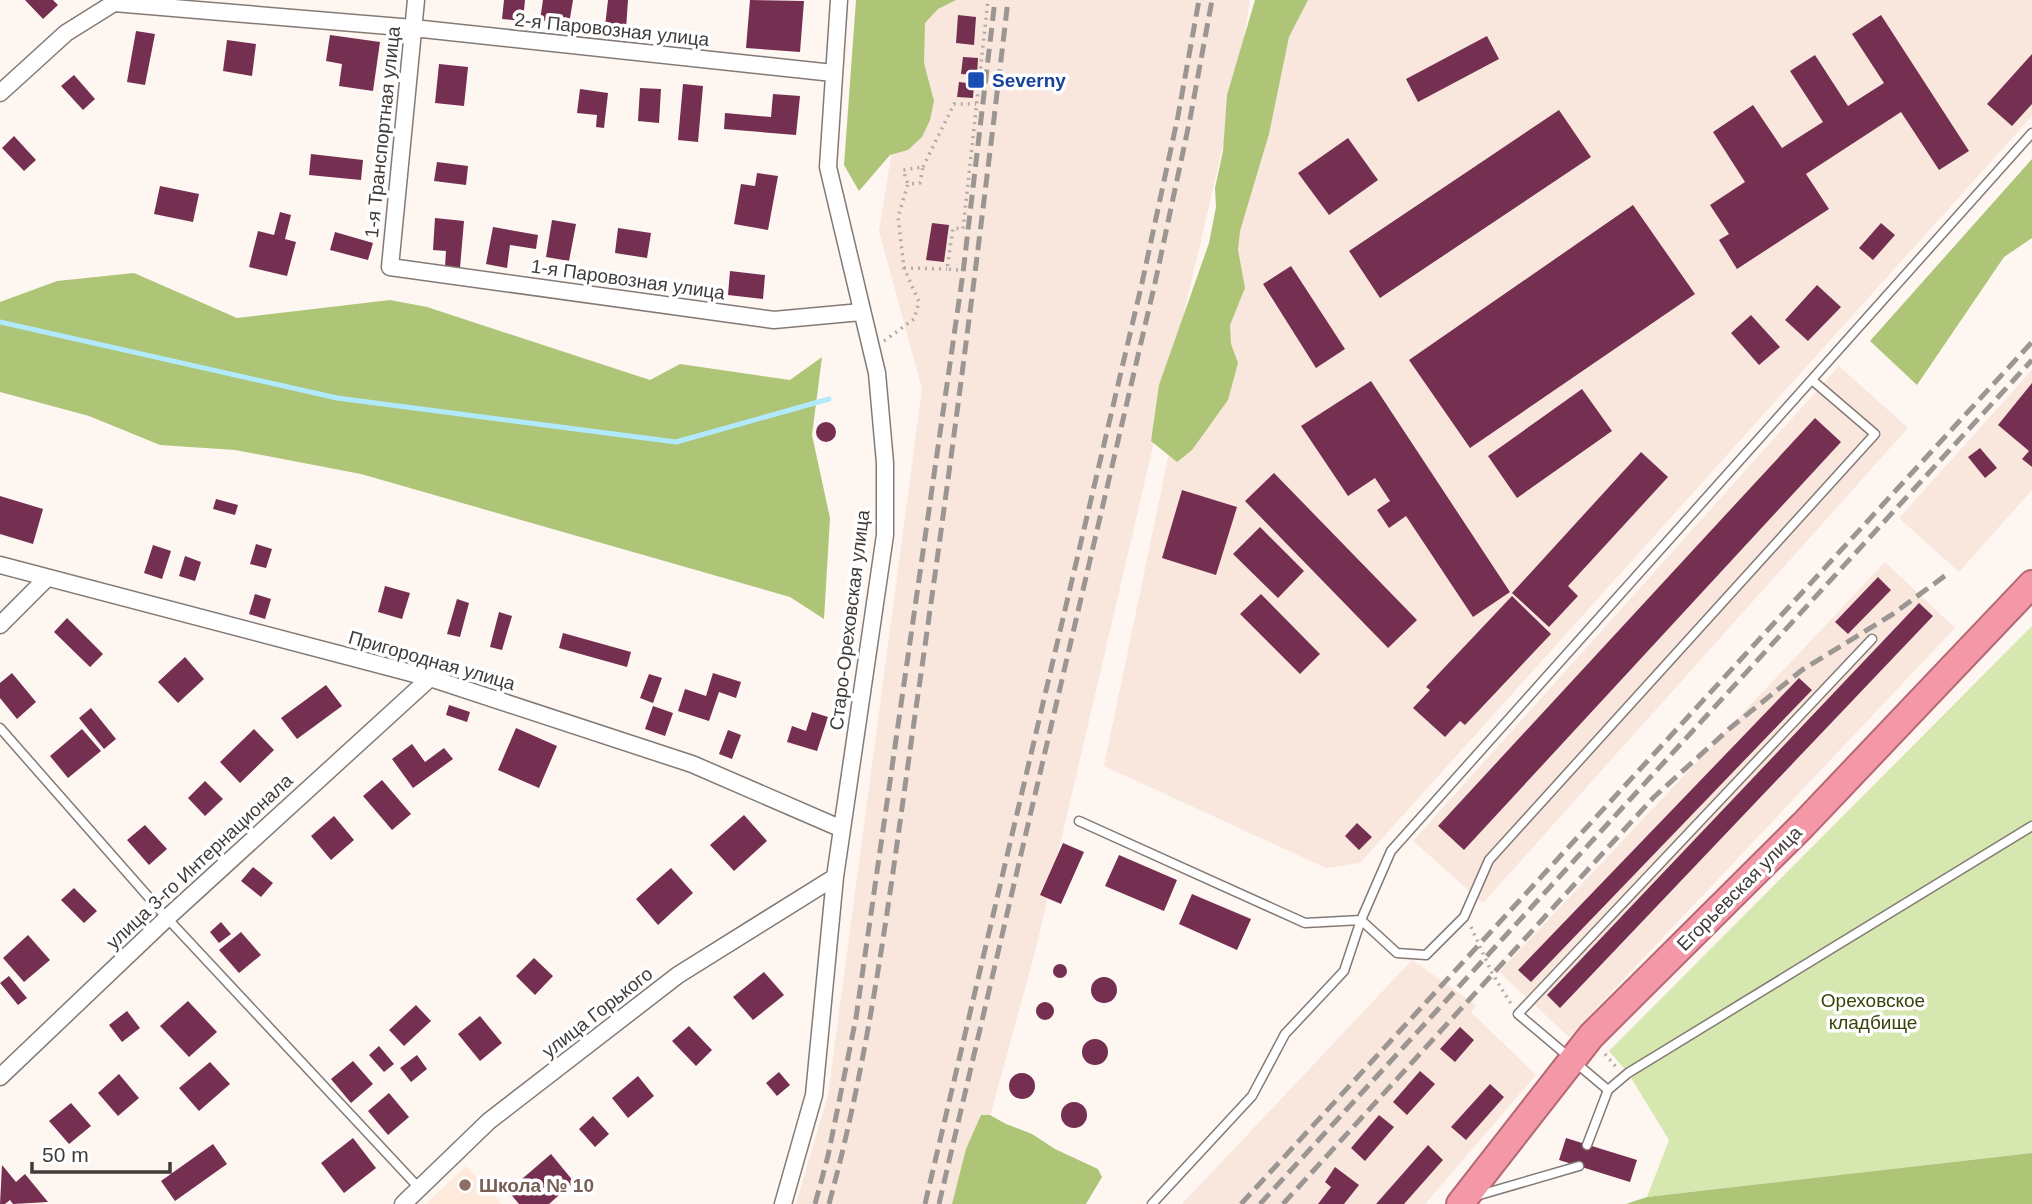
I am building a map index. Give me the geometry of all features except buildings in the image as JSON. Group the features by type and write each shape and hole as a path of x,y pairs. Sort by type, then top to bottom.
{"highway":[{"name":"Егорьевская улица","path":"1462,1202 1572,1059 1629,998 1803,825 2032,584"}],"street":[{"name":"1-я Транспортная улица","path":"390,267 416,0"},
{"name":"Старо-Ореховская улица","path":"783,1204 814,1095 835,877 885,535 885,463 877,373 828,167 839,0"},
{"name":"2-я Паровозная улица","path":"0,93 66,33 114,1 413,28 833,74"},
{"name":"1-я Паровозная улица","path":"390,267 774,320 861,312"},
{"name":"Пригородная улица","path":"0,565 430,678 692,764 842,829"},
{"path":"0,625 46,579"},
{"name":"улица 3-го Интернационала","path":"0,1077 167,918 430,678"},
{"name":"улица Горького","path":"403,1204 489,1121 678,975 835,877"}],"lane":[{"path":"1152,1204 1252,1096 1285,1034 1343,971 1361,920 1391,851 2032,134"},
{"path":"1079,821 1305,923 1361,920 1397,953 1426,955 1464,917 1489,860 1875,434 1812,380"},
{"path":"1608,1090 1518,1014 1872,639"},
{"path":"0,728 167,918 419,1189"},
{"path":"1587,1145 1608,1090 1628,1073 2032,826"},
{"path":"1462,1202 1580,1166"}],"path":[{"path":"947,269 953,228 964,229 988,0"},
{"path":"908,184 920,183 923,167 954,104 976,104"},
{"path":"872,351 914,319 919,302 904,268 898,217 908,184 903,170 923,167"},
{"path":"904,268 958,270"},
{"path":"1464,917 1492,973 1518,1014"}],"shaded area":[{"path":"916,0 1250,0 1234,99 1035,952 966,1204 796,1204 828,1095 922,389 879,231"},
{"path":"1263,0 2032,0 2032,116 1360,863 1326,868 1104,766"},
{"path":"1839,366 1908,428 1483,903 1413,841"},
{"path":"2032,370 2032,490 1959,572 1899,518"},
{"path":"1885,562 1955,628 1569,1037 1499,972"},
{"path":"1412,960 1476,1005 1471,1012 1536,1075 1425,1204 1182,1204"},
{"name":"Школа № 10","path":"466,1166 502,1204 426,1204"}],"green space":[{"path":"856,0 956,0 938,9 925,23 924,63 934,101 930,120 922,137 908,150 890,155 859,191 844,165"},
{"path":"1255,0 1308,0 1289,37 1269,134 1240,231 1238,250 1245,288 1230,325 1231,344 1238,363 1228,400 1192,450 1177,462 1151,441 1159,385 1209,243 1216,207 1215,188 1223,151 1227,95"},
{"path":"2032,159 2032,238 2004,257 1917,385 1870,341"},
{"path":"134,273 237,318 390,300 427,307 650,380 680,364 790,380 822,357 812,435 830,518 824,619 790,597 361,474 235,450 160,445 89,416 0,392 0,302 57,281"},
{"name":"Ореховское кладбище","path":"2032,626 2032,1153 1647,1197 1669,1140 1628,1073 1609,1051"},
{"path":"981,1115 990,1115 1032,1134 1055,1149 1098,1169 1102,1177 1086,1204 952,1204 966,1149"},
{"path":"2032,1153 2032,1204 1626,1204 1647,1197"}],"waterway":[{"path":"0,322 337,398 676,442 829,399"}],"railway":[{"path":"815,1204 828,1156 856,1018 963,273 995,0"},
{"path":"829,1204 869,1025 888,904 952,452 1008,0"},
{"path":"925,1204 1142,283 1178,116 1199,0"},
{"path":"939,1204 1155,283 1212,0"},
{"path":"1241,1204 2032,342"},
{"path":"1260,1204 2032,360"},
{"path":"1283,1204 1654,797 1729,729 1802,670 1893,614 1946,575"}],"place":[{"name":"Severny","path":"976,80"},
{"name":"Школа № 10","path":"465,1185"}]}
